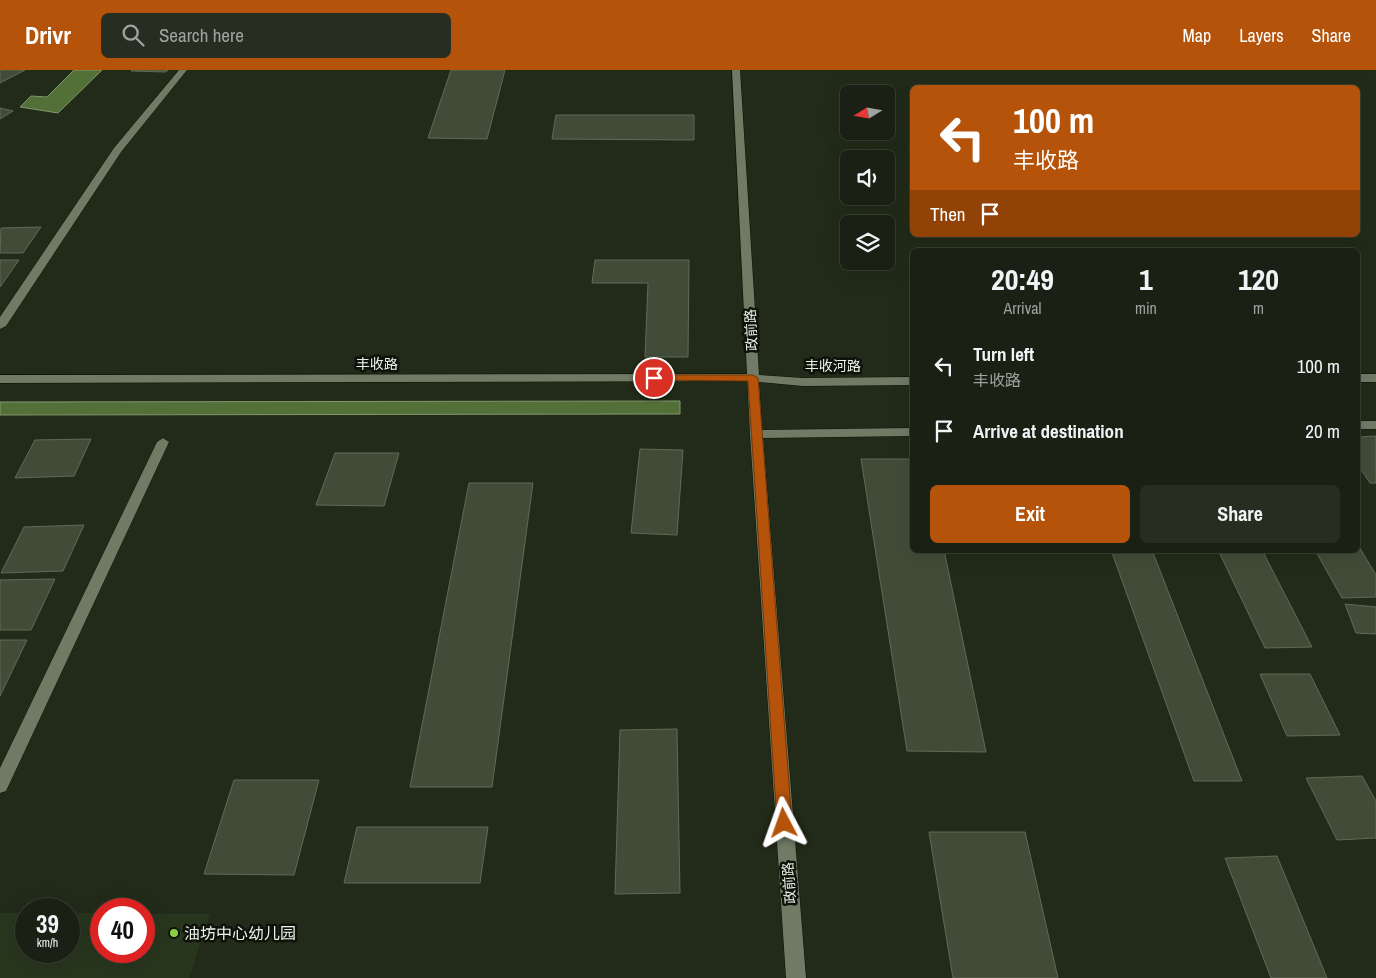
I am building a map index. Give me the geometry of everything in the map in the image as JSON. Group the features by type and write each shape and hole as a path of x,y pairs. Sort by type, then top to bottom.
{"street":[{"path":"0,326 117,150 183,70"},
{"name":"政前路","path":"736,70 756,434 796,978"},
{"name":"丰收路","path":"0,379 753,378"},
{"name":"丰收河路","path":"753,378 803,382 910,381"},
{"path":"1360,378 1376,378"},
{"path":"1360,425 1376,425"},
{"path":"756,434 910,432"},
{"path":"0,786 163,442"}],"shaded area":[{"path":"74,70 102,70 58,113 20,107 31,96 47,97"},
{"path":"680,401 680,414 0,415 0,402"},
{"name":"油坊中心幼儿园","path":"0,913 15,913 15,963 80,963 80,913 90,913 90,963 155,963 155,914 210,914 189,978 0,978"}],"building":[{"path":"0,70 25,70 0,83"},
{"path":"132,70 168,70 166,72"},
{"path":"451,70 505,70 487,139 428,138"},
{"path":"0,108 13,111 0,119"},
{"path":"556,115 694,115 694,140 552,139"},
{"path":"41,227 23,253 0,253 1,228"},
{"path":"0,260 19,260 0,287"},
{"path":"595,260 689,260 688,357 645,357 648,283 592,283"},
{"path":"1376,436 1376,483 1370,483 1360,468 1360,437"},
{"path":"91,439 74,476 15,478 35,440"},
{"path":"640,449 683,450 677,535 631,533"},
{"path":"335,453 399,453 384,506 316,505"},
{"path":"861,459 910,459 910,553 945,553 986,752 907,751"},
{"path":"469,483 533,483 492,787 410,787"},
{"path":"84,525 63,571 1,573 24,527"},
{"path":"1360,548 1376,575 1376,597 1342,598 1317,553 1360,553"},
{"path":"1112,553 1153,553 1242,781 1194,781"},
{"path":"1219,553 1264,553 1312,647 1265,648"},
{"path":"55,579 31,630 0,630 0,580"},
{"path":"1345,604 1376,607 1376,634 1356,633"},
{"path":"0,640 27,640 0,696"},
{"path":"1260,674 1310,674 1340,735 1287,736"},
{"path":"677,729 680,893 615,894 620,730"},
{"path":"1362,776 1376,801 1376,838 1337,840 1306,778"},
{"path":"234,780 319,780 294,875 204,874"},
{"path":"357,827 488,827 480,883 344,883"},
{"path":"929,832 1025,832 1058,978 953,978"},
{"path":"1277,856 1327,978 1271,978 1225,858"}],"place":[{"name":"油坊中心幼儿园","path":"174,933"}],"route":[{"path":"654,378 753,378 784,823"}]}
